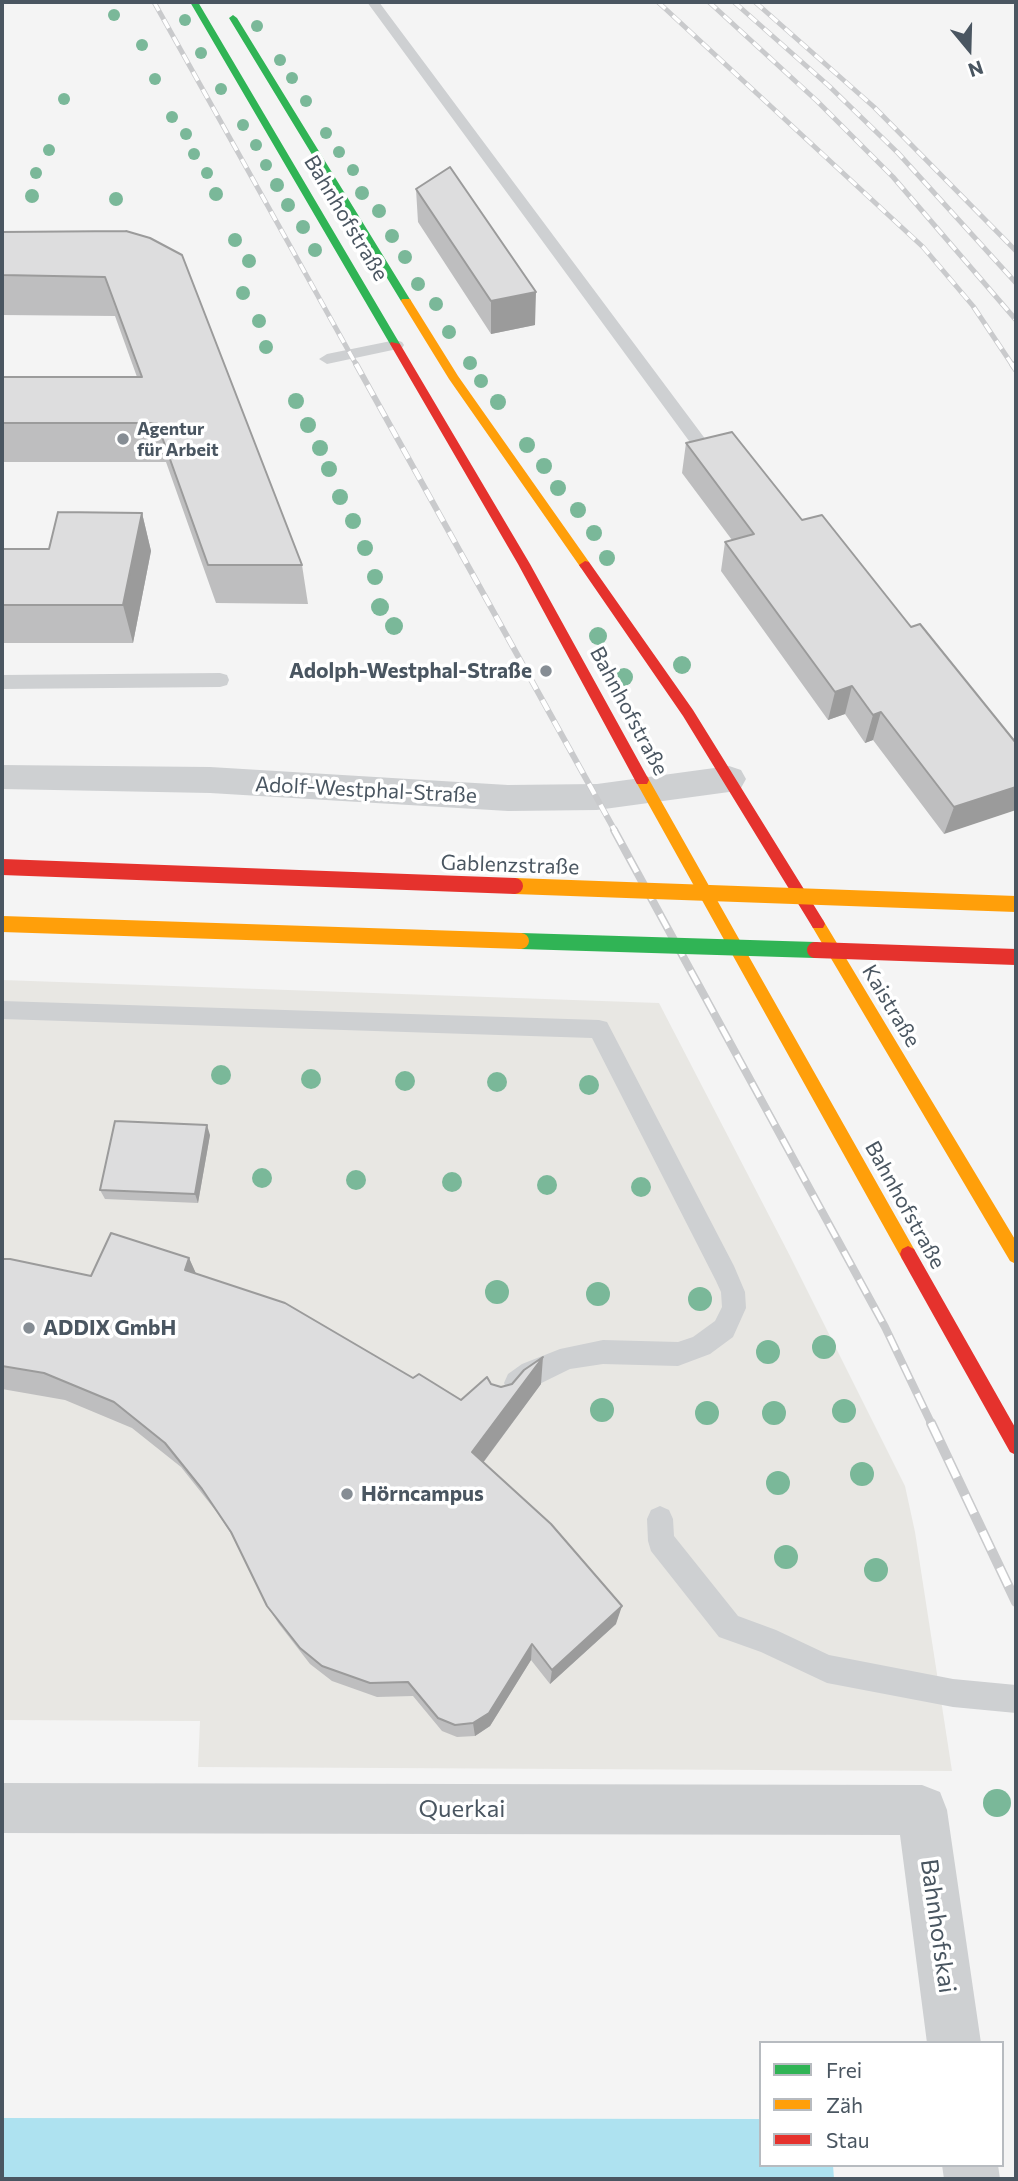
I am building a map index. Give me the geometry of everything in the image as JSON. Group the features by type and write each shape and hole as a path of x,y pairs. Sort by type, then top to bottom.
{"main road":[{"name":"Bahnhofstraße","path":"194,2 397,345 574,653 647,790 1016,1446"},
{"name":"Bahnhofstraße","path":"223,2 453,377 681,703 729,779"},
{"name":"Kaistraße","path":"729,779 1016,1256"},
{"name":"Gablenzstraße","path":"2,867 1016,904"},
{"path":"2,924 1016,957"}],"street":[{"name":"Adolf-Westphal-Straße","path":"2,777 210,780 508,798 597,797 729,779"},
{"name":"Querkai","path":"2,1808 922,1810"},
{"name":"Bahnhofskai","path":"922,1810 954,2041"}],"lane":[{"path":"373,2 709,456"},
{"path":"327,359 397,345"},
{"path":"2,682 220,680"},
{"path":"2,1010 599,1029 725,1274 733,1292 734,1308 724,1329 701,1346 678,1354 603,1352 569,1357 530,1373 502,1399"},
{"path":"660,1519 661,1541 729,1627 766,1640 827,1669 953,1693 1016,1699"}],"shaded area":[{"path":"2,980 659,1003 905,1486 915,1532 952,1771 198,1767 200,1721 2,1720"}],"water":[{"path":"2,2118 759,2119 759,2167 833,2167 834,2179 2,2179"}],"building":[{"path":"450,167 536,292 491,301 416,189"},
{"name":"Agentur für Arbeit","path":"126,231 150,238 182,255 302,565 208,565 157,423 2,423 2,377 142,377 105,277 2,275 2,232"},
{"path":"732,432 802,520 822,515 911,627 920,624 1016,743 1016,787 954,807 881,712 873,715 852,686 835,692 725,542 754,534 686,443"},
{"path":"58,512 142,513 123,605 2,605 2,549 49,549"},
{"path":"115,1121 207,1125 195,1194 100,1190"},
{"name":"Hörncampus","path":"111,1233 189,1258 185,1270 285,1303 413,1378 419,1374 461,1400 487,1377 491,1384 501,1387 512,1384 524,1370 543,1357 472,1452 551,1524 622,1606 552,1670 532,1644 489,1713 473,1723 455,1725 438,1718 408,1682 370,1683 322,1666 300,1648 267,1606 231,1532 202,1489 165,1443 114,1402 44,1373 2,1366 2,1259 91,1276"}],"railway":[{"path":"154,2 357,366"},
{"path":"658,2 923,247 973,306 1013,366"},
{"path":"709,2 817,101 893,177 1016,320"},
{"path":"734,2 829,86 898,153 1016,283"},
{"path":"755,2 874,107 1016,251"},
{"path":"356,364 615,831"},
{"path":"1012,364 1016,370"},
{"path":"614,830 885,1327 932,1425"},
{"path":"931,1423 1016,1602"}],"traffic: fast":[{"path":"194,2 395,344"},
{"path":"233,18 406,301"},
{"path":"521,941 815,950"}],"traffic: slow":[{"path":"406,301 453,377 585,565"},
{"path":"642,780 908,1254"},
{"path":"515,886 1016,904"},
{"path":"2,924 521,941"},
{"path":"818,924 1016,1256"}],"traffic: jam":[{"path":"395,344 524,564 642,780"},
{"path":"585,565 688,713 818,924"},
{"path":"2,867 515,886"},
{"path":"815,950 1016,957"},
{"path":"908,1254 1016,1446"}],"place":[{"name":"Agentur für Arbeit","path":"123,439"},
{"name":"Adolph-Westphal-Straße","path":"546,671"},
{"name":"ADDIX GmbH","path":"29,1328"},
{"name":"Hörncampus","path":"347,1494"}]}
